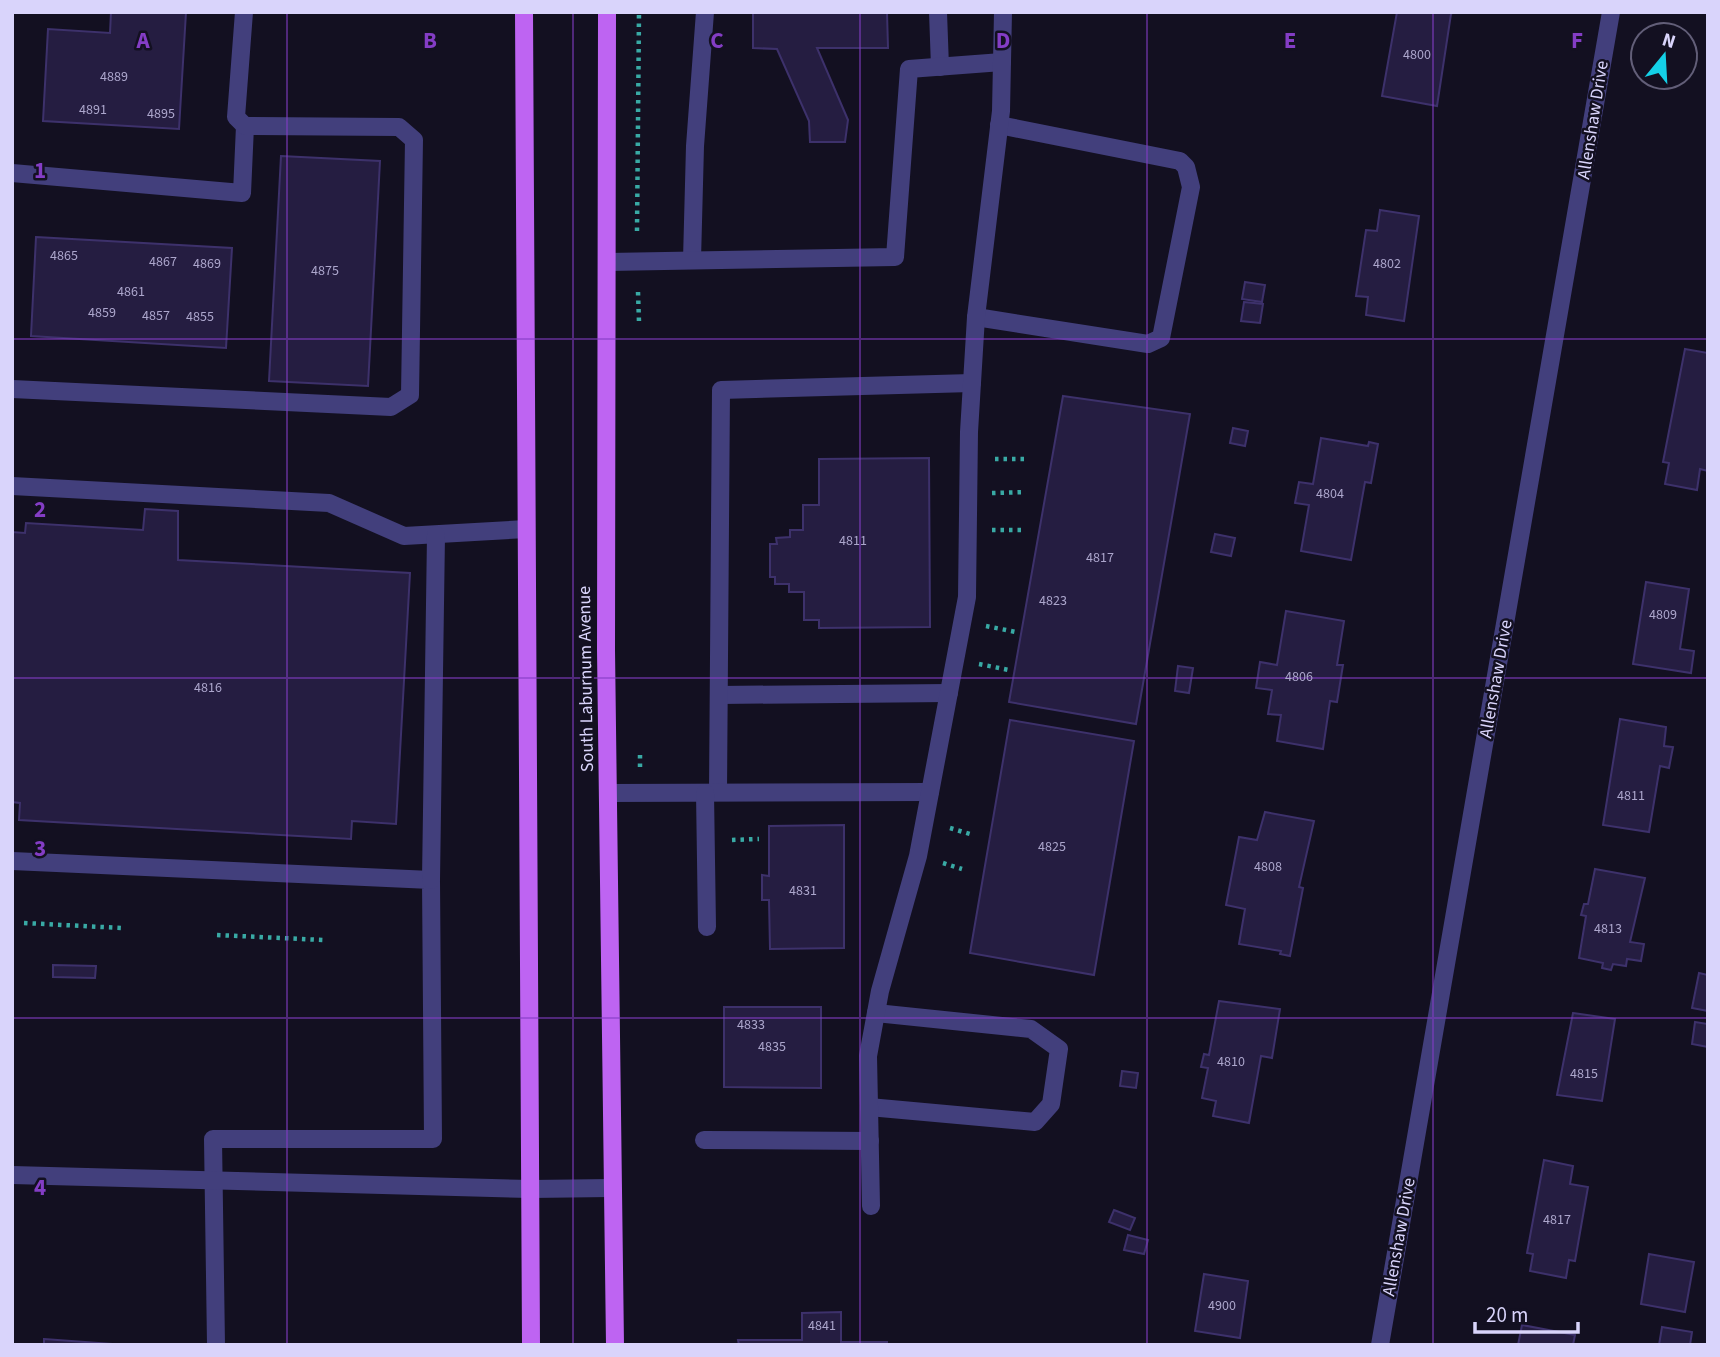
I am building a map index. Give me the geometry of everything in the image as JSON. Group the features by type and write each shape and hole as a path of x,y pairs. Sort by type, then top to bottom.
{"main road":[{"path":"524,12 531,1345"},
{"name":"South Laburnum Avenue","path":"607,12 608,793 615,1345"}],"street":[{"path":"12,173 242,192 244,126 236,117 244,12"},
{"path":"692,260 695,146 705,12"},
{"path":"937,12 940,67"},
{"path":"871,1206 868,1056 876,1013 918,856 967,597 976,317 999,125 1003,12"},
{"name":"Allenshaw Drive","path":"1380,1345 1611,12"},
{"path":"608,262 895,257 909,68 1002,62"},
{"path":"976,317 1148,344 1161,338 1191,187 1186,167 1180,161 999,125"},
{"path":"12,389 391,407 410,395 414,139 399,127 244,126"},
{"path":"707,927 719,695 721,390 972,383"},
{"path":"12,486 329,503 404,536 526,529"},
{"path":"215,1345 213,1139 433,1139 431,880 436,535"},
{"path":"719,695 949,693"},
{"path":"608,793 930,792"},
{"path":"12,861 431,880"},
{"path":"869,1107 1035,1122 1051,1104 1059,1049 1031,1029 876,1013"},
{"path":"704,1140 870,1141"},
{"path":"12,1175 530,1189 611,1188"}],"path":[{"path":"637,230 639,12"},
{"path":"638,292 639,322"},
{"path":"968,530 1026,530"},
{"path":"24,923 122,928"},
{"path":"217,935 323,940"}],"building":[{"path":"111,12 186,12 179,129 43,121 48,29 110,33"},
{"path":"753,12 887,12 888,48 817,48 848,120 845,142 810,142 809,121 777,49 753,48"},
{"path":"1397,12 1454,12 1451,14 1437,106 1382,96"},
{"path":"281,156 380,161 368,386 269,381"},
{"path":"1380,210 1419,216 1404,321 1366,315 1368,297 1356,296 1366,230 1377,231"},
{"path":"36,237 232,248 226,348 31,336"},
{"path":"1245,282 1265,285 1262,302 1242,299"},
{"path":"1244,302 1263,304 1260,323 1241,321"},
{"path":"1685,349 1708,353 1708,471 1700,469 1697,490 1665,484 1669,463 1663,462"},
{"path":"1063,396 1190,414 1136,724 1009,702"},
{"path":"1233,428 1248,431 1245,446 1230,443"},
{"path":"1321,438 1368,446 1369,442 1378,444 1371,483 1365,482 1351,560 1301,551 1309,505 1295,503 1299,482 1313,484"},
{"path":"929,458 930,627 819,628 819,620 804,620 804,592 789,592 789,584 775,584 775,577 770,577 770,544 777,544 776,538 790,537 790,530 803,530 803,505 819,505 819,459"},
{"path":"145,509 178,511 178,560 410,573 396,824 352,821 351,839 19,820 20,803 12,802 12,532 25,533 26,523 143,530"},
{"path":"1215,534 1235,538 1231,556 1211,552"},
{"path":"1646,582 1689,589 1680,649 1694,651 1691,673 1633,664"},
{"path":"1286,611 1344,621 1337,665 1343,665 1337,702 1330,701 1323,749 1277,741 1281,715 1268,714 1272,690 1256,688 1260,662 1277,665"},
{"path":"1178,666 1193,668 1189,693 1175,691"},
{"path":"1620,719 1666,727 1664,746 1673,747 1669,768 1660,766 1649,832 1603,825"},
{"path":"1010,720 1134,741 1094,975 970,953"},
{"path":"1265,812 1314,821 1299,887 1303,888 1290,956 1280,954 1281,951 1239,944 1245,909 1226,905 1239,837 1257,840"},
{"path":"844,825 844,948 770,949 769,900 762,900 762,875 769,876 769,826"},
{"path":"1595,869 1645,878 1630,942 1644,944 1641,961 1627,959 1626,966 1613,964 1611,970 1602,968 1603,963 1579,958 1586,916 1581,915 1584,904 1588,904"},
{"path":"53,965 96,966 95,978 53,977"},
{"path":"1699,973 1708,975 1708,1011 1692,1008"},
{"path":"1219,1001 1280,1009 1272,1058 1261,1056 1249,1123 1213,1116 1216,1101 1202,1098 1208,1068 1201,1067 1204,1054 1209,1055"},
{"path":"724,1007 821,1007 821,1088 724,1087"},
{"path":"1573,1013 1615,1019 1602,1101 1557,1095"},
{"path":"1695,1022 1708,1024 1708,1047 1692,1044"},
{"path":"1122,1071 1138,1073 1136,1088 1120,1086"},
{"path":"1544,1160 1573,1166 1570,1184 1588,1187 1575,1261 1569,1260 1566,1278 1530,1271 1533,1254 1527,1253"},
{"path":"1114,1210 1135,1218 1130,1230 1109,1222"},
{"path":"1128,1235 1148,1240 1144,1254 1124,1250"},
{"path":"1649,1254 1694,1262 1685,1312 1641,1304"},
{"path":"1204,1274 1248,1281 1240,1338 1195,1331"},
{"path":"841,1312 841,1342 887,1342 887,1345 739,1345 738,1340 802,1340 802,1313"},
{"path":"1522,1325 1575,1335 1573,1345 1518,1345"},
{"path":"1662,1327 1692,1332 1690,1345 1659,1345"},
{"path":"44,1339 126,1345 44,1345"}]}
